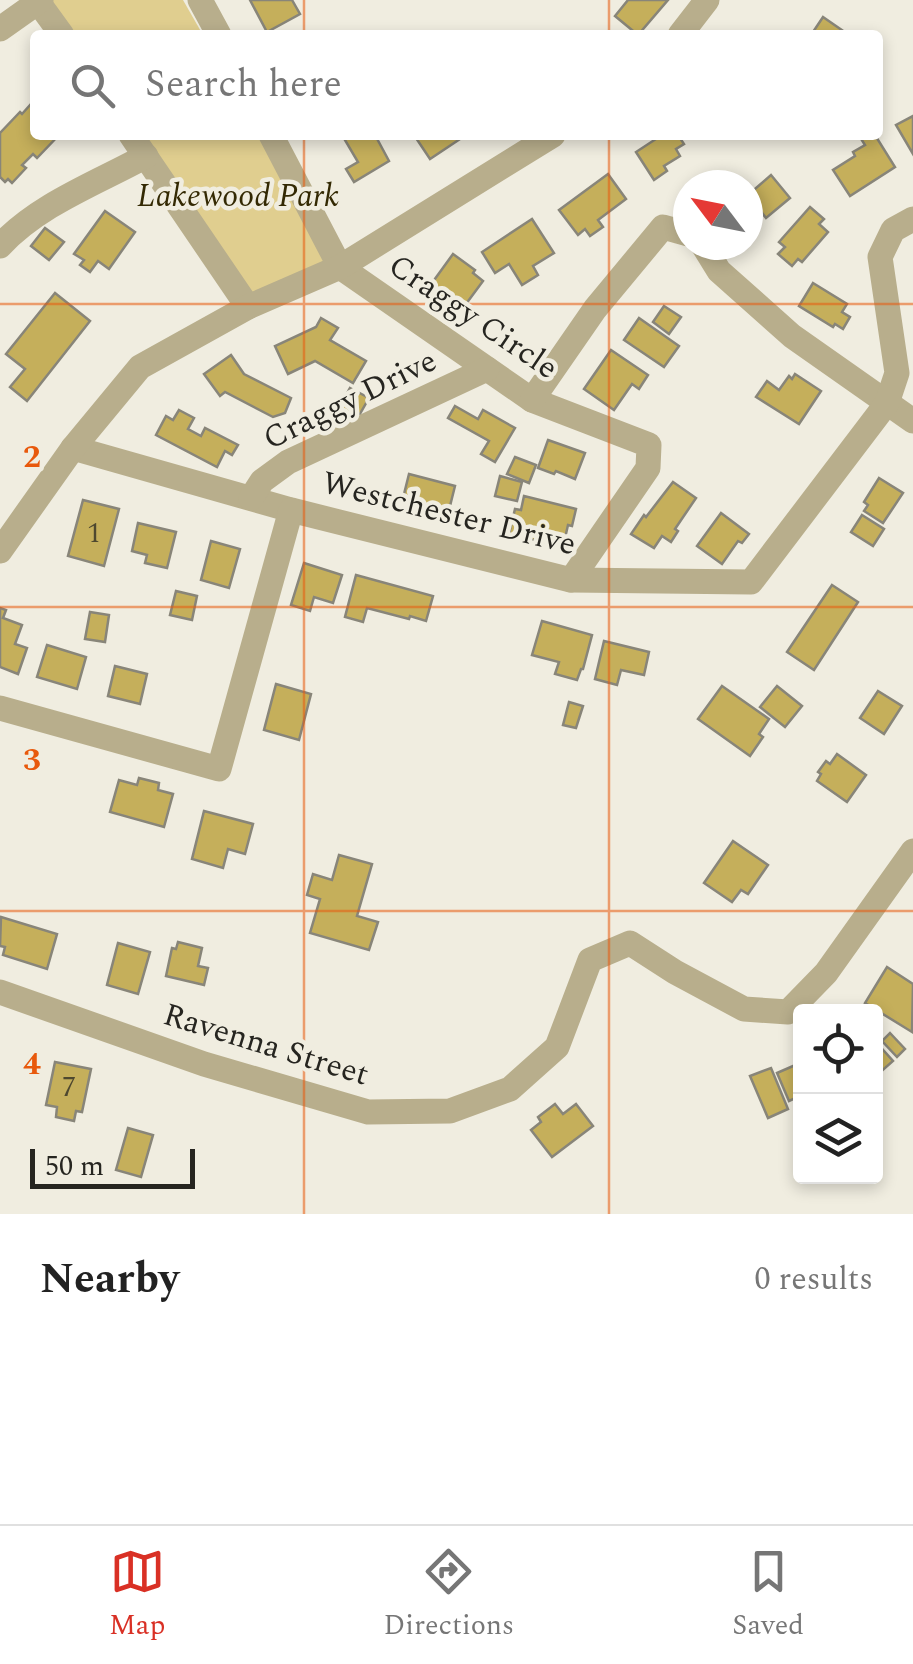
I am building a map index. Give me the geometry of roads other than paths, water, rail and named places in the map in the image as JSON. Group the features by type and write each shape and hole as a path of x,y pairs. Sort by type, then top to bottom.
{"street":[{"path":"200,0 216,30"},
{"path":"684,30 707,0"},
{"path":"0,29 40,1 59,30"},
{"path":"274,140 340,267"},
{"path":"0,550 73,448 140,367 248,306 340,267 545,140"},
{"path":"0,246 17,229 139,146 248,306"},
{"name":"Westchester Drive","path":"73,448 291,510 571,580 750,582 887,404 898,374 880,257 893,230 913,218"},
{"path":"532,400 595,309 663,227 673,230"},
{"path":"712,260 719,271 792,336 913,422"},
{"name":"Craggy Circle","path":"340,267 532,400 650,445 648,468 571,580"},
{"name":"Craggy Drive","path":"250,498 262,481 288,462 487,369"},
{"path":"0,708 219,770 291,510"},
{"name":"Ravenna Street","path":"0,992 204,1064 368,1112 450,1111 510,1089 557,1047 590,960 630,943 744,1009 788,1012 826,973 913,851"}],"park label":[{"name":"Lakewood Park","path":"238,196"}]}
